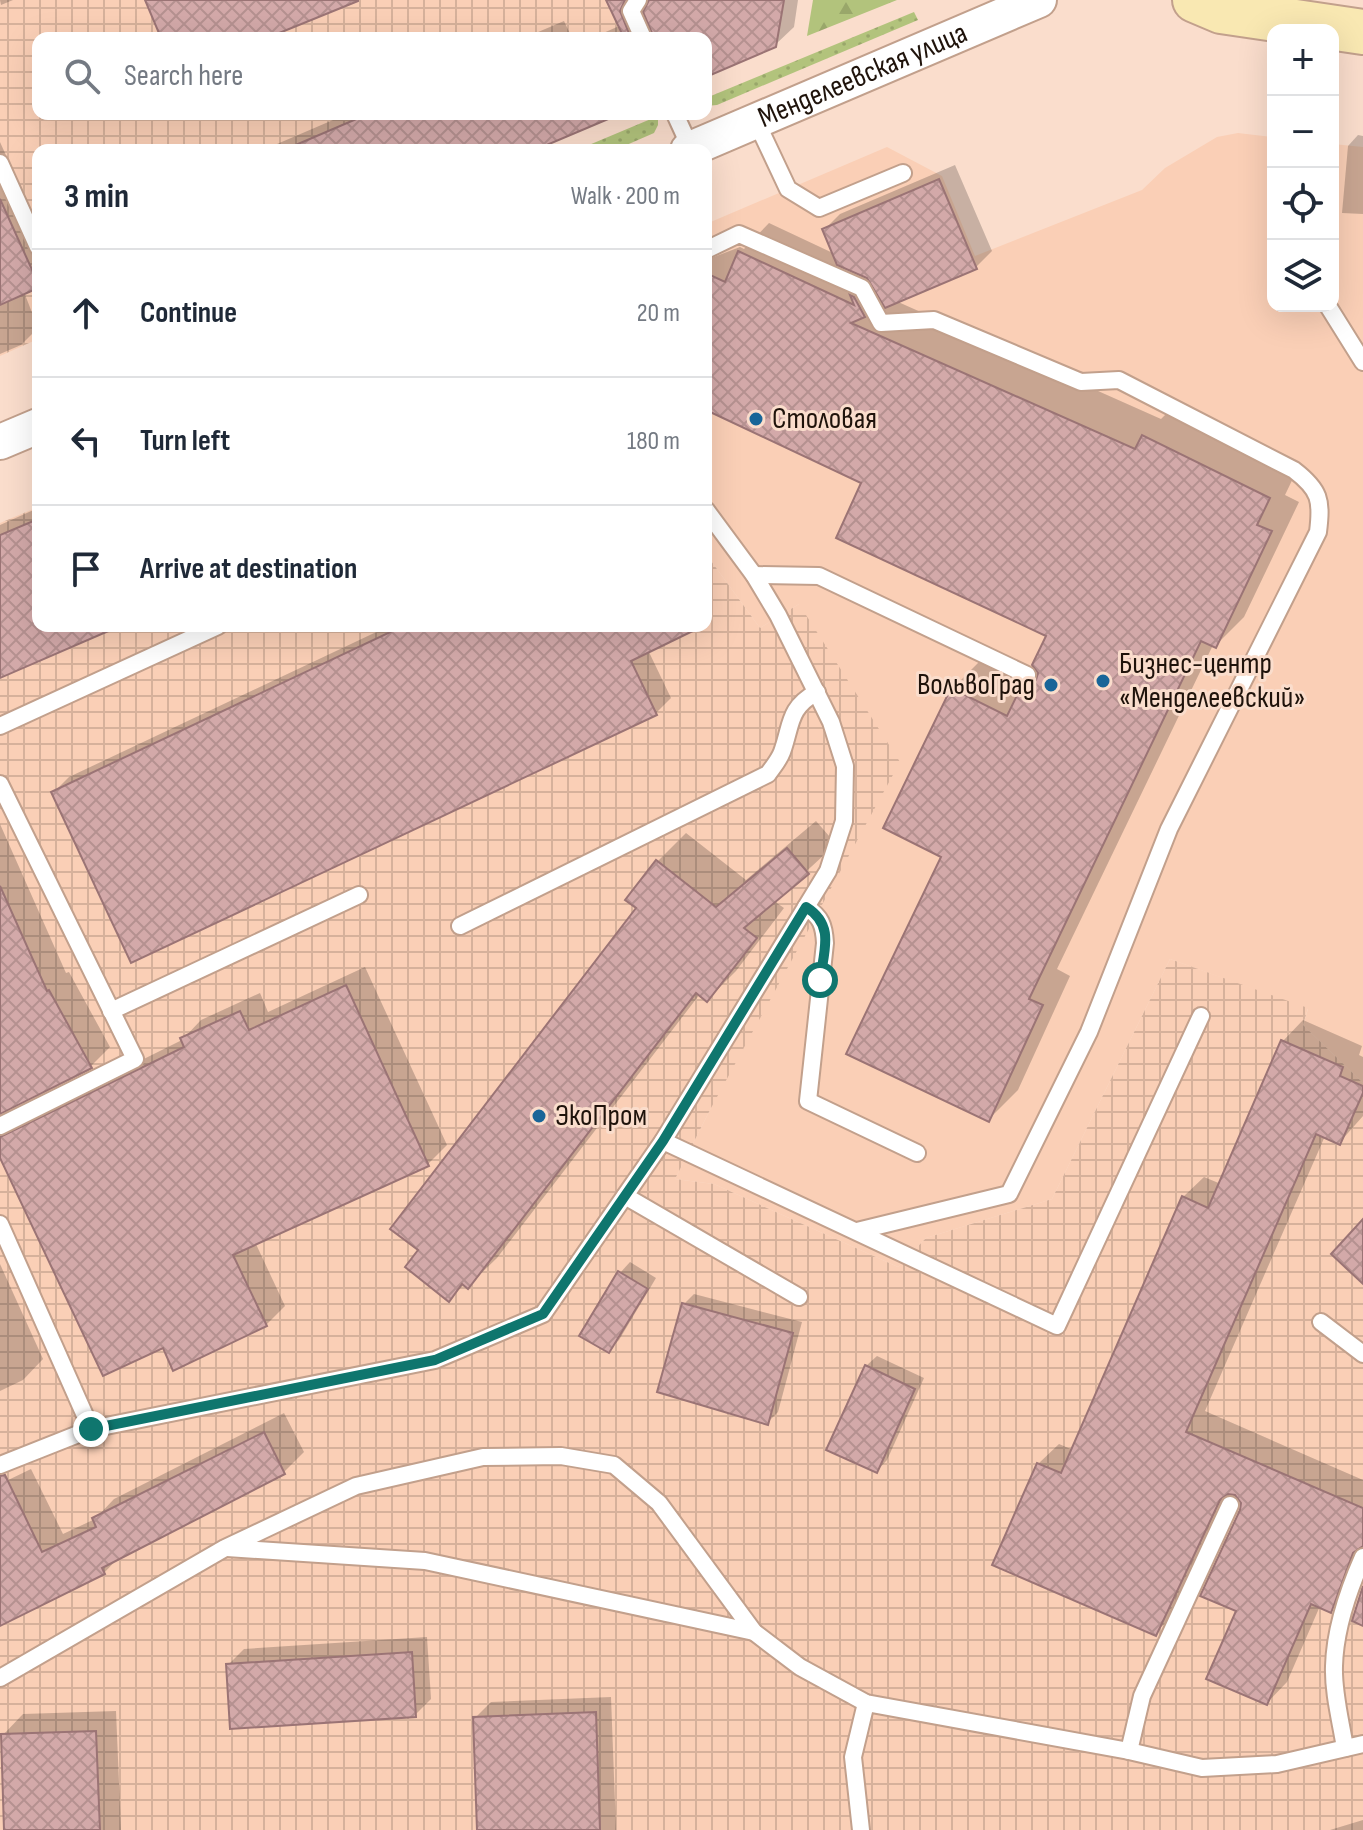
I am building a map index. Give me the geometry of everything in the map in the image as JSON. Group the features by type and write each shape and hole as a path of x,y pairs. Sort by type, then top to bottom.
{"street":[{"name":"Менделеевская улица","path":"701,144 1039,0"},
{"path":"1195,0 1221,11 1299,24"},
{"path":"0,442 32,429"}],"lane":[{"path":"638,0 631,11 640,32"},
{"path":"677,120 687,144"},
{"path":"756,121 788,189 819,208 903,173"},
{"path":"0,163 32,234"},
{"path":"712,247 739,234 862,288 881,323 934,320 1081,382 1119,380 1294,470 1313,485 1321,506 1318,532 1169,829 1089,1032 1009,1194 857,1231"},
{"path":"1332,312 1363,362"},
{"path":"0,1465 91,1429 435,1360 543,1314 663,1141 828,871 844,821 845,766 831,722 778,615 754,575 712,518"},
{"path":"754,575 819,576 1027,675"},
{"path":"0,726 205,632"},
{"path":"460,926 768,774 781,755 792,715 801,701 817,692"},
{"path":"0,784 135,1059 0,1126"},
{"path":"111,1011 359,895"},
{"path":"806,907 819,915 825,927 808,1101 917,1153"},
{"path":"663,1141 1057,1326 1201,1016"},
{"path":"625,1196 799,1297"},
{"path":"0,1224 91,1429"},
{"path":"1321,1322 1363,1354"},
{"path":"0,1678 225,1548 356,1486 483,1457 561,1456 614,1465 659,1503 754,1632 800,1667 866,1703 1129,1751 1202,1768 1277,1764 1363,1744"},
{"path":"1129,1751 1142,1696 1230,1505"},
{"path":"225,1548 425,1561 754,1632"},
{"path":"1345,1748 1334,1668 1338,1630 1349,1589 1363,1557"},
{"path":"861,1830 853,1757 866,1703"}],"shaded area":[{"path":"0,0 784,0 776,47 712,74 712,32 32,32 32,120 606,120 549,144 32,144 32,342 0,356"},
{"path":"1238,133 1267,136 1267,312 1339,312 1339,145 1363,147 1363,1083 1303,1025 1308,1009 1170,959 1052,1199 926,1238 898,1267 714,1184 675,1179 711,1108 799,604 760,628 712,562 712,221 887,147 942,176 975,256 1142,190 1165,168 1217,137"},
{"path":"32,510 32,632 712,632 712,562 760,628 799,604 900,762 675,1179 714,1184 898,1267 926,1238 1052,1199 1170,959 1308,1008 1303,1025 1363,1083 1363,1830 0,1830 0,523"}],"green space":[{"path":"813,0 897,0 807,36"},
{"path":"914,12 918,20 717,105 712,105 712,96"},
{"path":"648,120 658,120 654,133 629,144 591,144"}],"building":[{"path":"145,0 358,0 282,32 158,32"},
{"path":"606,0 625,0 620,11 629,32 621,32"},
{"path":"649,0 784,0 776,47 712,74 712,32 651,32 643,12"},
{"path":"354,120 606,120 549,144 298,144"},
{"path":"939,179 977,269 885,308 867,278 837,265 822,229"},
{"path":"0,199 32,270 32,291 0,305"},
{"name":"Бизнес-центр «Менделеевский»","path":"738,251 854,305 850,295 865,317 851,323 1135,449 1142,435 1270,498 1257,525 1272,531 1216,648 1201,641 1029,999 1043,1005 989,1122 846,1054 941,857 883,828 951,688 1007,716 1022,685 1029,686 1036,680 1038,673 1032,665 1046,636 836,538 861,483 712,413 712,276 725,282"},
{"path":"32,522 32,632 106,632 0,678 0,535"},
{"path":"390,632 691,632 631,661 657,715 131,963 51,792"},
{"name":"ЭкоПром","path":"787,848 809,874 744,928 757,938 707,1002 696,993 468,1289 462,1284 449,1302 405,1267 418,1250 390,1229 636,908 625,900 656,860 716,907"},
{"path":"0,886 47,991 92,1068 0,1114"},
{"path":"346,985 429,1166 233,1255 267,1326 173,1371 163,1348 103,1376 0,1158 0,1137 184,1047 180,1038 240,1011 249,1030"},
{"path":"1281,1040 1343,1067 1340,1076 1363,1086 1363,1093 1340,1145 1316,1134 1186,1432 1363,1508 1363,1546 1353,1553 1331,1613 1311,1604 1267,1705 1206,1679 1236,1611 1200,1596 1240,1510 1241,1503 1235,1495 1228,1494 1220,1500 1156,1636 992,1565 1037,1463 1061,1473 1182,1196 1208,1208"},
{"path":"1363,1219 1363,1284 1331,1254"},
{"path":"618,1271 648,1289 609,1353 579,1336"},
{"path":"682,1303 793,1333 768,1425 657,1392"},
{"path":"865,1365 915,1389 877,1473 826,1450"},
{"path":"264,1432 285,1474 102,1568 105,1574 0,1626 0,1476 5,1475 42,1552 96,1527 92,1518"},
{"path":"1363,1586 1363,1626 1352,1621"},
{"path":"412,1652 416,1717 230,1729 226,1664"},
{"path":"596,1712 600,1830 477,1830 473,1717"},
{"path":"96,1731 100,1830 4,1830 1,1734"}],"place":[{"name":"Столовая","path":"756,419"},
{"name":"Бизнес-центр «Менделеевский»","path":"1103,681"},
{"name":"ВольвоГрад","path":"1051,685"},
{"name":"ЭкоПром","path":"539,1116"}],"route":[{"path":"91,1429 435,1360 543,1314 663,1141 806,907 819,915 825,927 820,980"}]}
